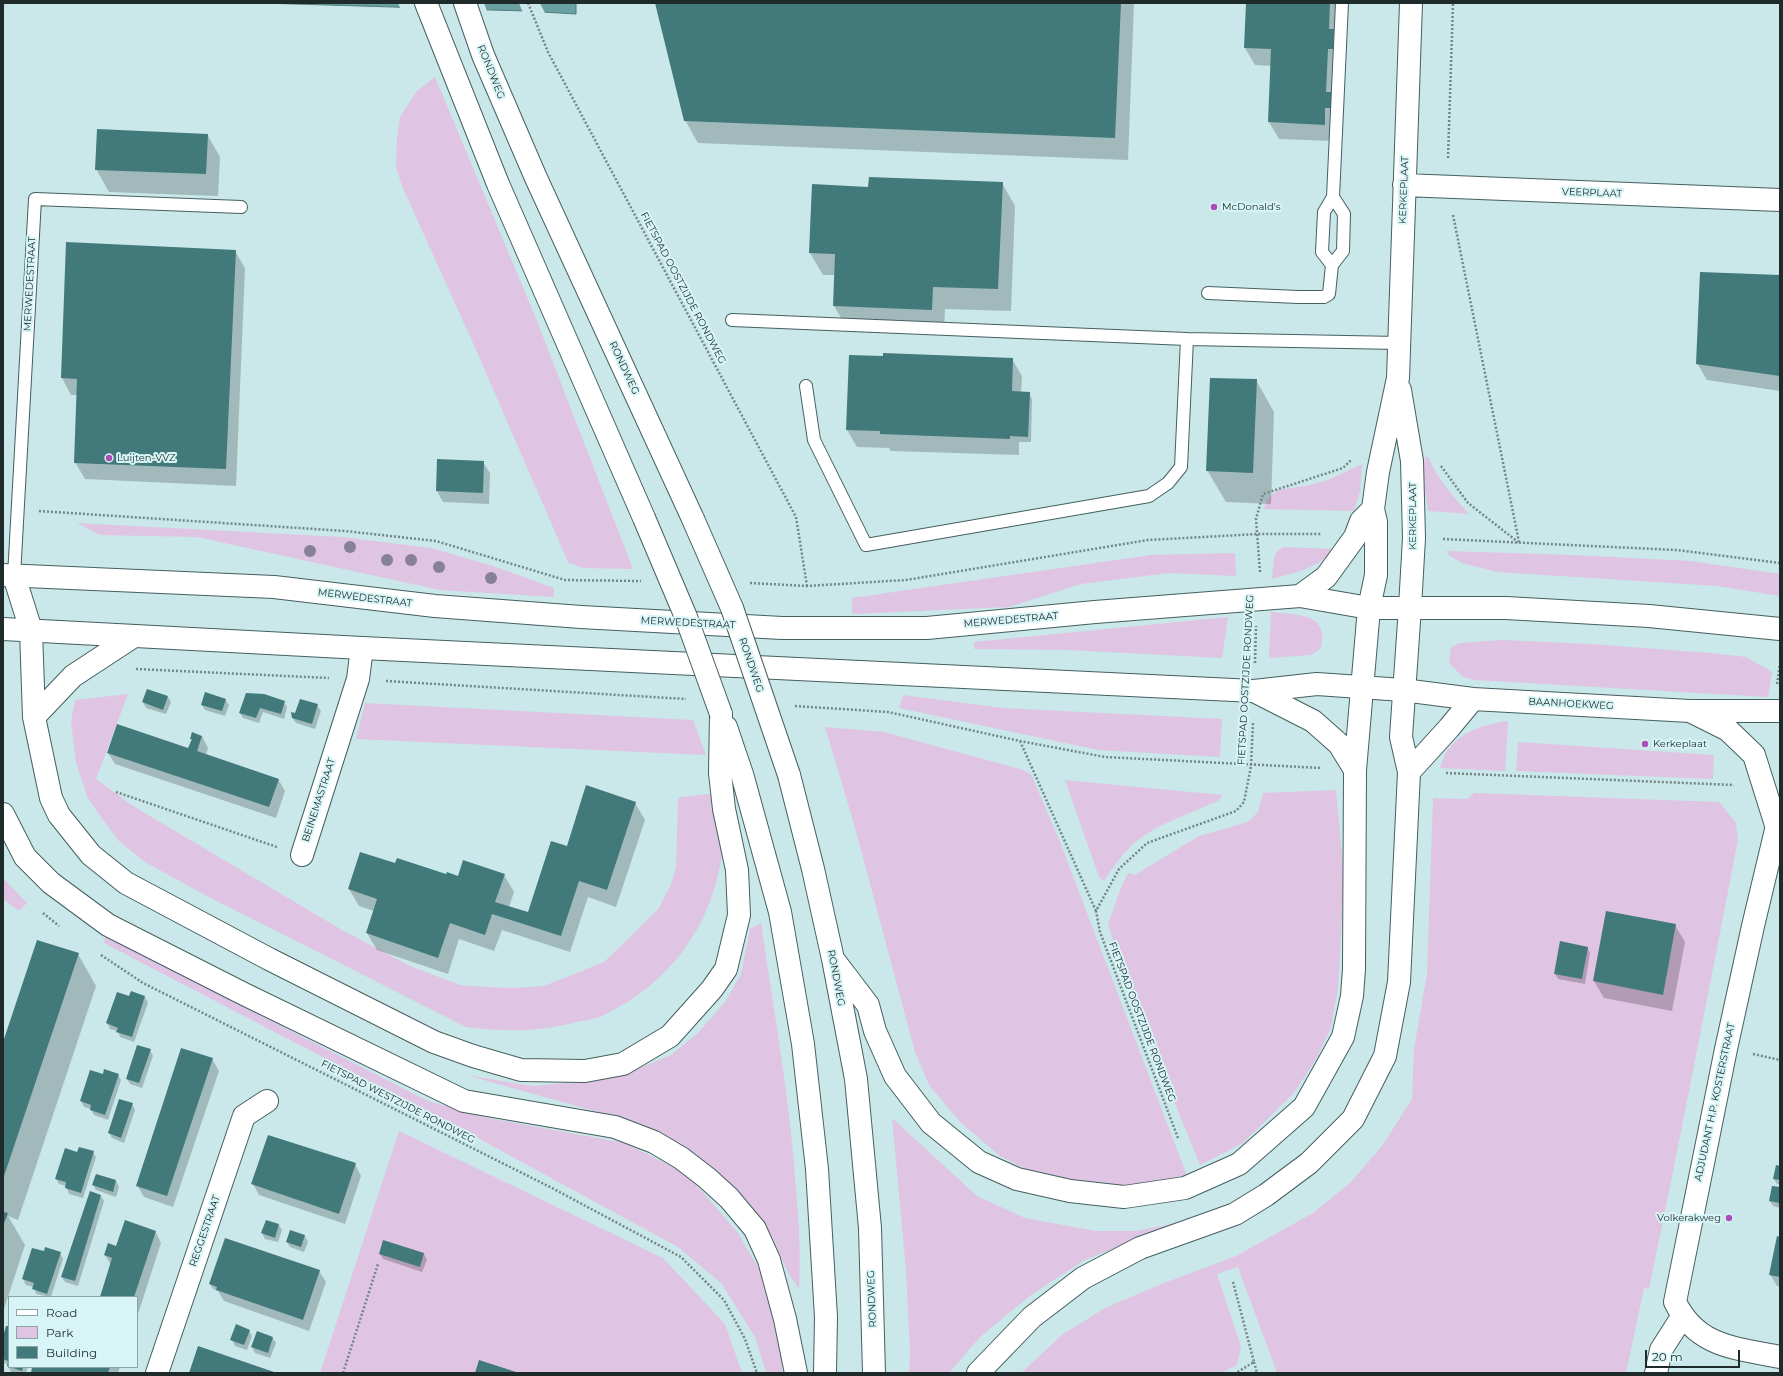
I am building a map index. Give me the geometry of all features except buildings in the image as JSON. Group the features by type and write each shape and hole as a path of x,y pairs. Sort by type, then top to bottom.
{"main road":[{"path":"426,3 498,184 686,617 722,714 742,774 780,912 803,1044 817,1169 826,1316 825,1373"},
{"name":"RONDWEG","path":"465,3 483,54 536,178 693,519 732,608 789,775 833,959 856,1087 870,1228 874,1373"},
{"name":"KERKEPLAAT","path":"833,959 868,1005 875,1031 895,1076 931,1123 979,1162 1017,1179 1070,1191 1124,1197 1185,1188 1238,1164 1304,1107 1343,1037 1352,996 1354,969 1356,770 1369,608 1376,575 1376,522 1373,509 1378,472 1398,378 1410,3"},
{"name":"VEERPLAAT","path":"1404,185 1780,200"},
{"name":"KERKEPLAAT","path":"978,1373 1032,1317 1083,1278 1140,1248 1235,1214 1266,1195 1310,1163 1353,1119 1385,1056 1398,982 1409,772 1401,737 1414,538 1412,461 1398,378"},
{"path":"1300,596 1326,577 1356,537 1361,521 1373,509"},
{"path":"8,575 31,630 34,717 51,798 59,815 91,855 126,883 269,959 434,1042 473,1056 521,1070 584,1071 623,1064 670,1036 712,990 726,969 739,915 737,870 724,809 720,773 722,714"},
{"path":"3,599 8,575"},
{"name":"MERWEDESTRAAT","path":"8,575 274,587 435,606 581,617 782,628 928,628 1258,598 1300,596 1369,608 1410,607"},
{"path":"1410,607 1506,608 1649,616 1780,629"},
{"path":"3,628 362,648 1254,691 1317,684 1363,687"},
{"path":"34,717 73,676 134,636"},
{"name":"BEINEMASTRAAT","path":"302,855 358,679 362,648"},
{"name":"BAANHOEKWEG","path":"1363,687 1403,690 1473,699 1690,711 1780,711"},
{"path":"1254,691 1313,721 1339,744 1356,770"},
{"path":"1409,772 1473,699"},
{"path":"1690,711 1728,730 1754,755 1778,819"},
{"path":"3,814 25,857 51,884 108,925 244,994 464,1101 615,1127 654,1142 681,1158 729,1198 755,1228 769,1260 785,1319 796,1373"},
{"name":"ADJUDANT H.P. KOSTERSTRAAT","path":"1682,1316 1675,1302 1676,1294 1726,1049 1778,819"},
{"name":"REGGESTRAAT","path":"157,1373 244,1116 267,1101"},
{"path":"1656,1373 1661,1350 1682,1316 1700,1334 1723,1346 1780,1356"}],"lane":[{"path":"1332,266 1322,252 1324,212 1334,197 1342,3"},
{"path":"1208,293 1324,297 1330,291 1332,266 1343,251 1344,214 1334,197"},
{"name":"MERWEDESTRAAT","path":"8,575 35,199 241,207"},
{"path":"732,320 1187,339 1399,343"},
{"path":"806,386 814,440 866,545 1149,496 1168,483 1181,467 1187,339"}],"path":[{"name":"FIETSPAD OOSTZIJDE RONDWEG","path":"528,3 555,65 796,517 807,586"},
{"path":"1453,3 1447,186 1519,542"},
{"name":"FIETSPAD OOSTZIJDE RONDWEG","path":"1096,911 1119,869 1147,843 1236,811 1244,802 1251,766 1260,572 1256,519 1263,494 1343,468 1352,458"},
{"path":"1438,463 1468,503 1519,542"},
{"path":"1414,538 1676,550 1780,563"},
{"path":"130,669 358,679 691,699"},
{"path":"793,706 888,712 1020,741 1105,757 1251,766"},
{"name":"FIETSPAD OOSTZIJDE RONDWEG","path":"1020,741 1096,911 1100,932 1178,1138"},
{"path":"1409,772 1765,786"},
{"name":"BEINEMASTRAAT","path":"116,792 302,855"},
{"path":"41,912 66,931"},
{"name":"FIETSPAD WESTZIJDE RONDWEG","path":"98,952 143,983 552,1188 681,1257 724,1300 746,1339 757,1373"},
{"path":"343,1373 378,1264"},
{"path":"1233,1282 1257,1373"},
{"path":"1236,1373 1254,1362"}],"green space":[{"path":"435,77 535,316 633,569 582,568 568,562 477,352 402,186 396,167 397,137 400,117 416,92"},
{"path":"1428,456 1441,480 1469,514 1428,511 1424,484 1424,464 1425,458"},
{"path":"1362,464 1360,491 1354,511 1263,509 1269,497 1278,490 1305,486 1328,480"},
{"path":"77,523 342,537 431,548 493,566 554,588 554,597 440,590 197,537 100,535"},
{"path":"1284,547 1335,549 1313,566 1299,572 1272,579 1274,558 1277,551"},
{"path":"1446,551 1573,555 1690,561 1780,574 1780,596 1717,586 1497,572 1462,563 1450,556"},
{"path":"1235,553 1236,576 1169,573 1081,584 1009,607 852,614 852,598 1151,555"},
{"path":"1271,612 1300,615 1316,622 1320,628 1322,636 1321,648 1311,655 1269,658"},
{"path":"1228,617 1222,658 1067,650 974,649 974,642"},
{"path":"1503,640 1590,644 1746,657 1772,672 1768,697 1475,680 1463,677 1449,663 1451,648 1459,643"},
{"path":"128,694 96,779 133,806 342,930 410,966 460,985 514,988 544,986 604,962 659,908 671,884 676,868 678,800 680,797 720,793 723,824 723,846 717,880 708,905 684,950 648,987 627,1002 604,1015 549,1028 495,1030 466,1027 203,894 145,862 119,841 87,796 76,762 71,722 75,700"},
{"path":"903,695 1003,708 1222,719 1220,757 1098,750 899,708"},
{"path":"365,703 693,720 706,755 356,739"},
{"path":"1508,721 1505,771 1440,768 1447,751 1459,738 1474,730 1491,724"},
{"path":"825,727 884,732 1020,769 1031,774 1060,842 1189,1181 1130,1188 1081,1186 1029,1171 1000,1156 961,1123 929,1085 915,1052 854,824"},
{"path":"1518,742 1714,755 1713,779 1516,771"},
{"path":"1065,780 1222,795 1220,800 1173,820 1140,839 1123,855 1104,881 1099,877"},
{"path":"1336,790 1344,877 1338,988 1331,1028 1316,1059 1294,1093 1243,1143 1200,1165 1126,983 1108,924 1122,885 1128,873 1135,875 1199,836 1248,822 1258,812 1263,793"},
{"path":"1474,793 1719,802 1736,823 1738,840 1672,1177 1649,1289 1644,1288 1626,1373 1277,1373 1238,1267 1217,1274 1241,1347 1237,1365 1221,1373 1021,1373 1062,1335 1105,1308 1159,1285 1236,1256 1313,1213 1351,1182 1382,1146 1412,1099 1414,1049 1427,974 1433,798 1468,799"},
{"path":"3,878 27,903 19,911 3,899"},
{"path":"761,923 790,1122 798,1214 800,1264 799,1289 788,1273 772,1236 751,1207 697,1155 630,1121 466,1075 532,1086 599,1080 635,1070 671,1055 698,1033 725,1002 741,974 750,929"},
{"path":"105,936 428,1101 488,1118 625,1143 687,1174 738,1233 762,1274 782,1357 782,1373 766,1373 755,1337 721,1283 678,1247 474,1136 104,943"},
{"path":"892,1118 977,1196 1025,1218 1095,1231 1136,1231 1172,1224 1083,1261 1031,1295 980,1337 949,1373 909,1373 910,1352 906,1270"},
{"path":"399,1131 663,1258 725,1324 742,1373 320,1373"}],"water":[{"path":"261,3 576,3 576,14 524,11"}],"pier":[{"path":"398,3 484,3 487,11 401,10"},
{"path":"519,3 540,3 545,13 523,13"}],"place":[{"name":"McDonald's","path":"1214,207"},
{"name":"Luijten-VVZ","path":"109,458"},
{"name":"Kerkeplaat","path":"1645,744"},
{"name":"Volkerakweg","path":"1729,1218"}]}
